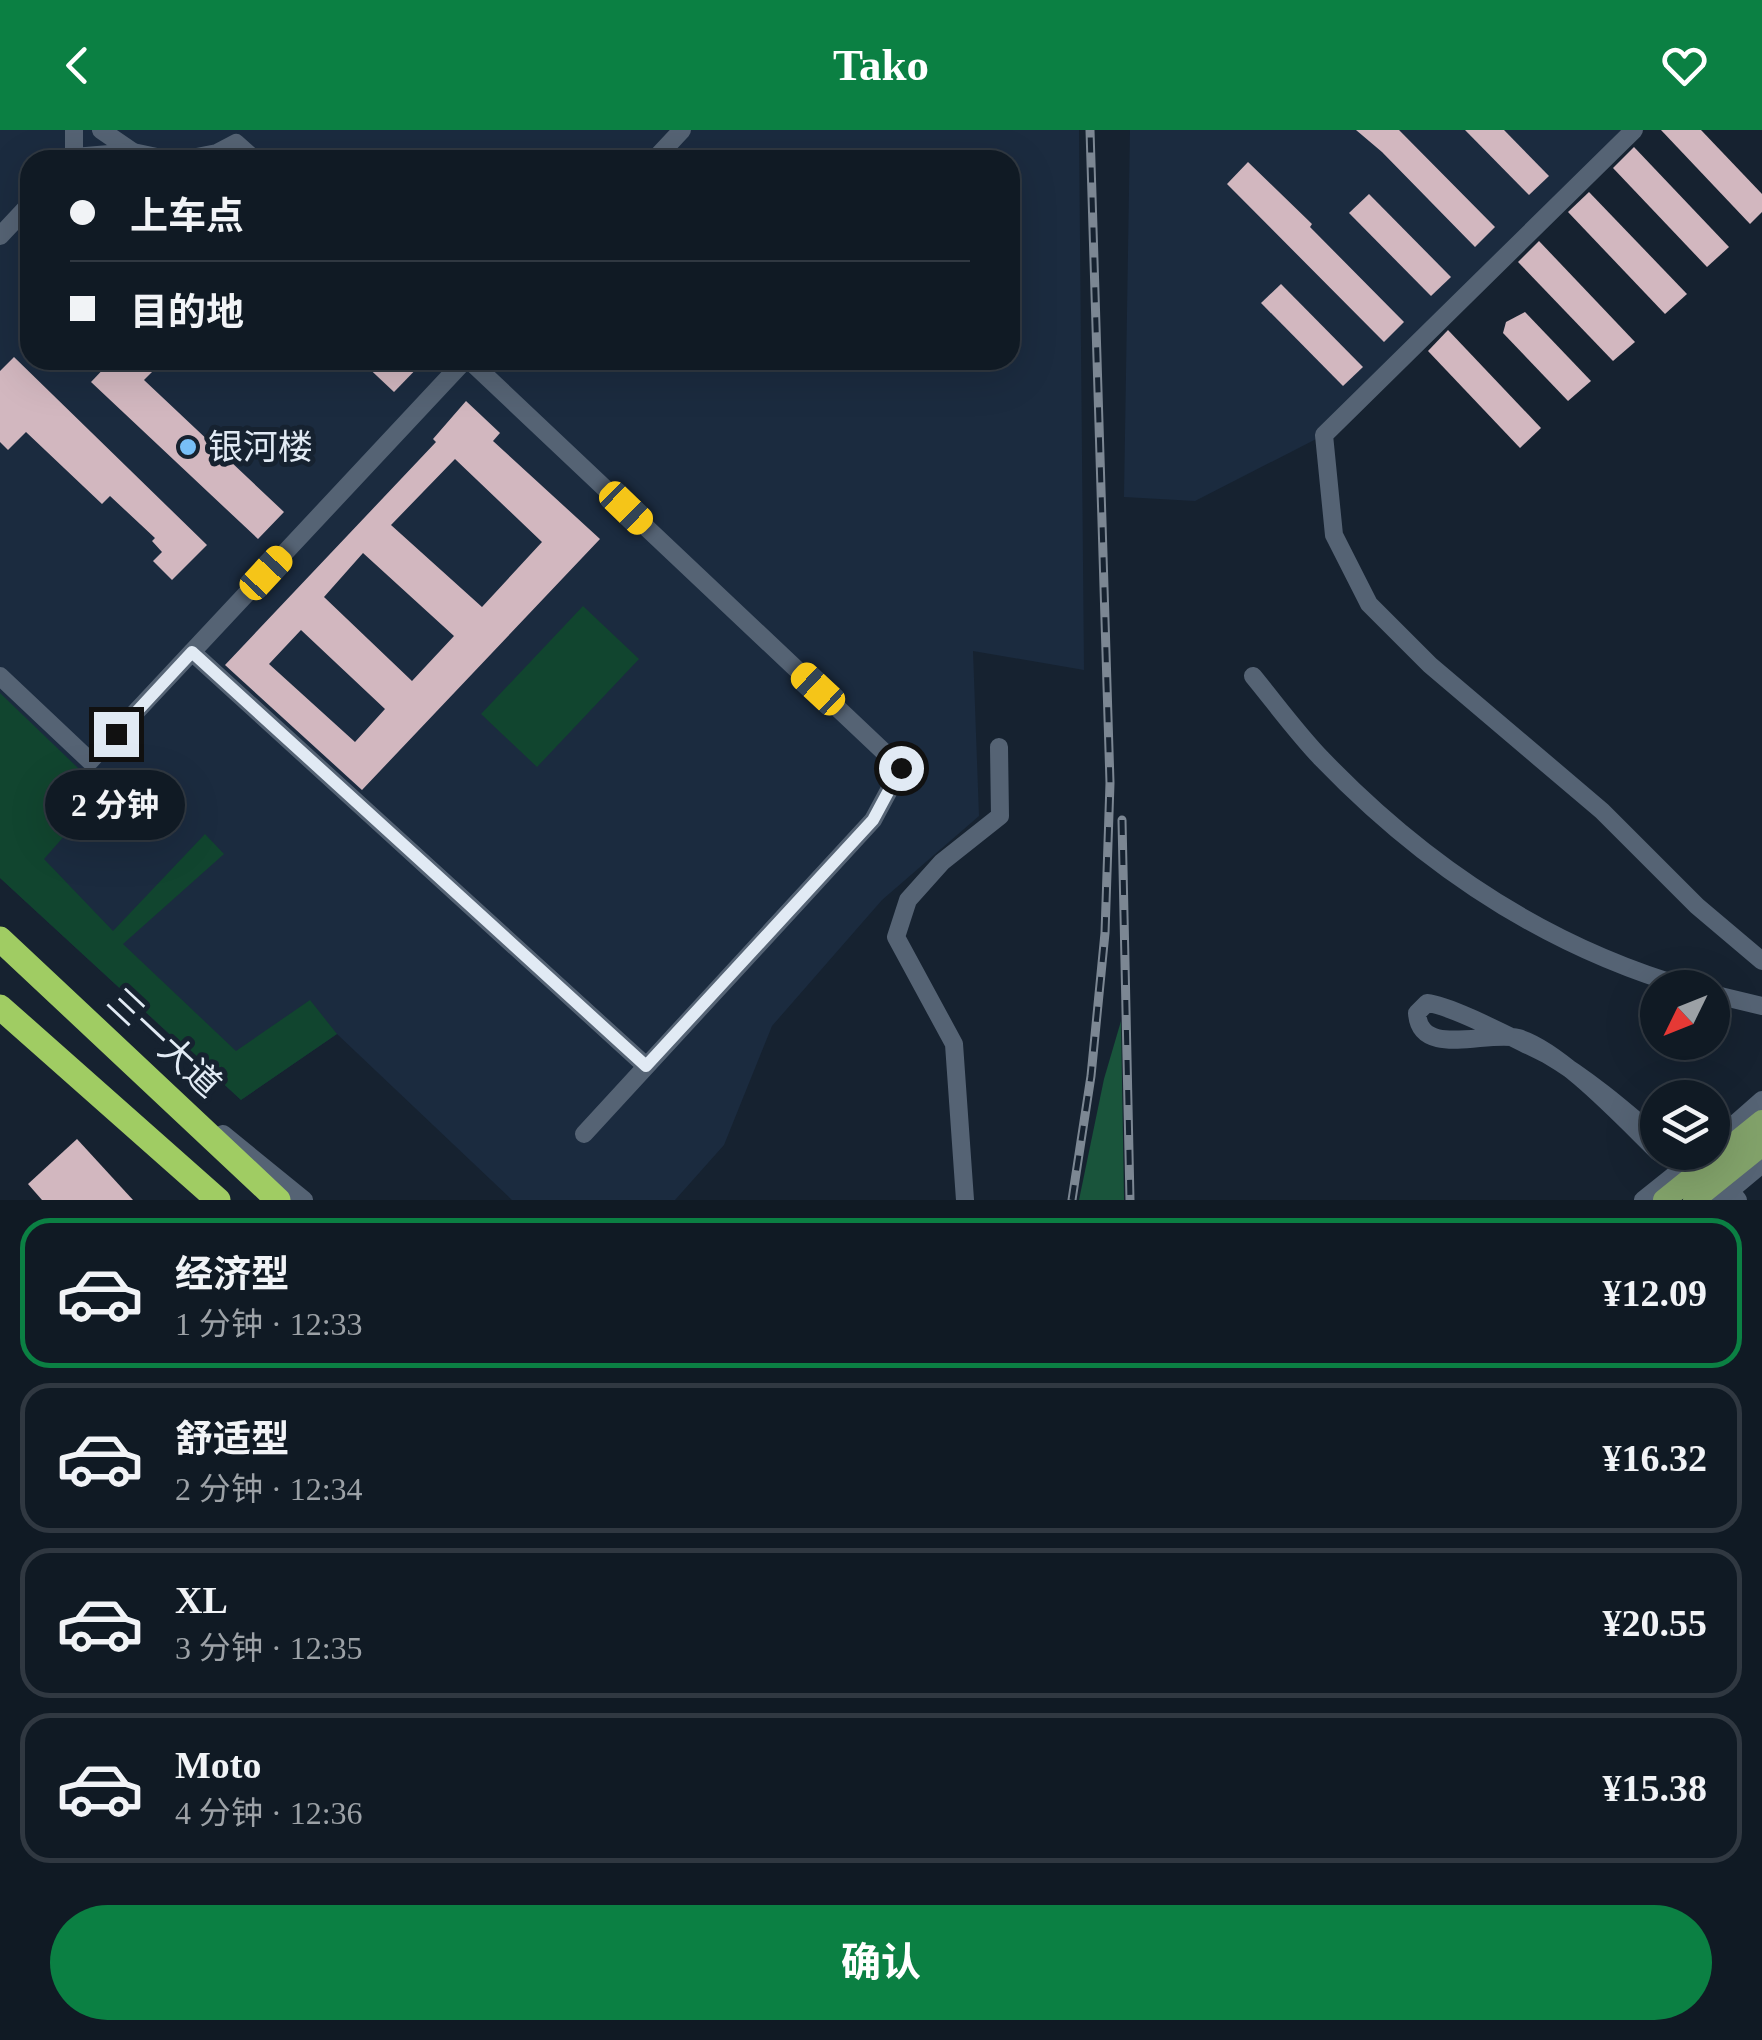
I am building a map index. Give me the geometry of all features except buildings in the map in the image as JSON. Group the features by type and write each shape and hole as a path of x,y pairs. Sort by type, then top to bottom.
{"highway":[{"name":"三一大道","path":"0,939 278,1200"},
{"path":"0,1007 218,1200"}],"main road":[{"path":"1707,1182 1762,1121"},
{"path":"1664,1200 1707,1182 1762,1145"}],"street":[{"path":"101,130 131,150"},
{"path":"663,150 682,130"},
{"path":"1634,130 1324,436 1334,535 1370,604 1430,665 1602,811 1697,906 1762,961"},
{"path":"0,236 20,215"},
{"path":"0,676 90,761 458,370"},
{"path":"478,370 901,768 873,820 584,1134"},
{"path":"192,652 646,1066"},
{"path":"1253,676 1320,757 1388,824 1466,884 1542,930 1640,973"},
{"path":"966,1200 954,1044 896,936 908,900 942,862 1000,816 999,747"},
{"path":"1730,998 1762,1006"},
{"path":"1640,1124 1584,1076 1553,1058 1518,1038 1492,1035 1442,1040 1425,1035 1418,1026 1417,1013 1427,1003 1438,1004 1465,1018 1553,1058 1640,1136"},
{"path":"152,1079 304,1200"},
{"path":"1730,1128 1762,1100"},
{"path":"1643,1200 1762,1164"},
{"path":"182,1169 197,1200"}],"shaded area":[{"path":"0,130 1079,130 1084,670 973,651 979,816 882,900 772,1026 724,1145 675,1200 512,1200 337,1034 241,1100 0,878"},
{"path":"1130,130 1634,130 1324,435 1195,501 1124,497"}],"green space":[{"path":"583,606 639,659 537,767 481,714"},
{"path":"0,693 103,792 44,859 113,931 205,834 224,854 123,944 236,1051 310,1000 337,1034 241,1100 0,878"},
{"path":"1121,1021 1124,1200 1079,1200 1104,1079"}],"railway":[{"path":"1072,1200 1091,1076 1105,933 1110,783 1090,130"},
{"path":"1122,820 1130,1200"}],"place":[{"name":"银河楼","path":"188,447"}],"route":[{"path":"116,734 192,652 646,1066 873,820 901,768"}]}
